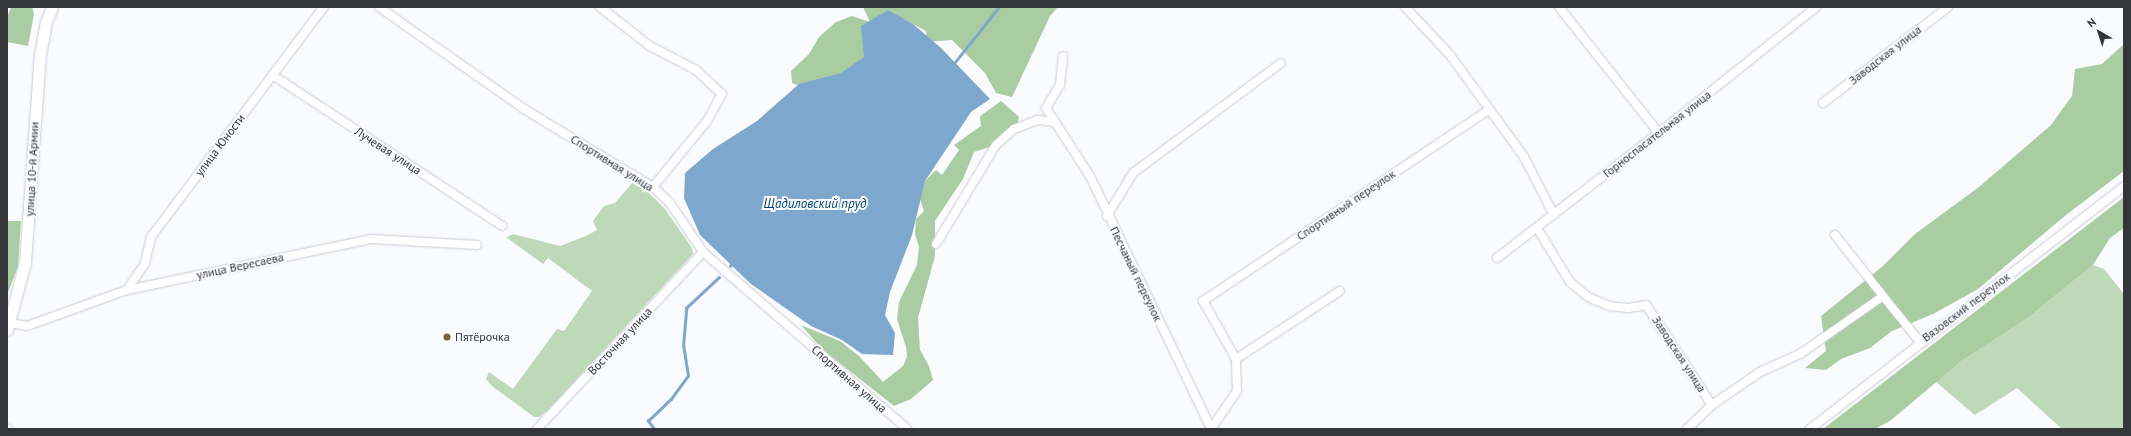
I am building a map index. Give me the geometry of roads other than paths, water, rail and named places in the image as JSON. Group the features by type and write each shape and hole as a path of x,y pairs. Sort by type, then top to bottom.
{"main road":[{"name":"улица 10-й Армии","path":"8,327 25,262 40,55 46,22 52,7"}],"street":[{"name":"улица Юности","path":"127,290 145,263 151,237 274,76 324,7"},
{"name":"Спортивная улица","path":"379,7 524,109 653,187 675,209 703,252 907,429"},
{"path":"600,7 650,46 696,70 722,94 707,121 653,187"},
{"path":"1405,7 1450,55 1488,110 1524,157 1554,215"},
{"path":"1559,7 1659,133"},
{"name":"Горноспасательная улица","path":"1497,258 1659,133 1816,7"},
{"name":"Заводская улица","path":"1823,103 1948,7"},
{"name":"Песчаный переулок","path":"1063,56 1060,85 1046,108 1090,176 1107,216 1211,429"},
{"path":"1107,216 1133,173 1281,63"},
{"name":"Лучевая улица","path":"274,76 502,226"},
{"name":"Спортивный переулок","path":"1236,359 1203,301 1488,110"},
{"path":"936,244 996,145 1014,129 1038,120 1055,122"},
{"name":"Вязовский переулок","path":"1810,429 1920,342 2124,186"},
{"name":"Заводская улица","path":"1537,228 1570,282 1588,297 1609,306 1628,308 1646,305 1712,405"},
{"path":"1835,235 1920,342"},
{"name":"улица Вересаева","path":"8,327 27,326 127,290 372,239 477,245"},
{"name":"Восточная улица","path":"537,429 703,252"},
{"path":"1211,429 1237,391 1236,359 1340,291"},
{"name":"Заводская улица","path":"1687,429 1712,405 1760,372 1800,354 1883,296"}],"water":[{"name":"Щадиловский пруд","path":"888,10 913,24 941,48 990,99 971,112 925,181 912,235 890,292 885,315 895,333 893,355 862,354 842,340 811,326 751,284 700,235 684,198 685,173 713,149 757,121 799,84 841,73 864,57 861,26"}],"waterway":[{"path":"955,62 999,7"},
{"path":"654,429 648,421 671,399 688,376 683,346 686,308 719,277"}],"place":[{"name":"Пятёрочка","path":"447,337"}]}
